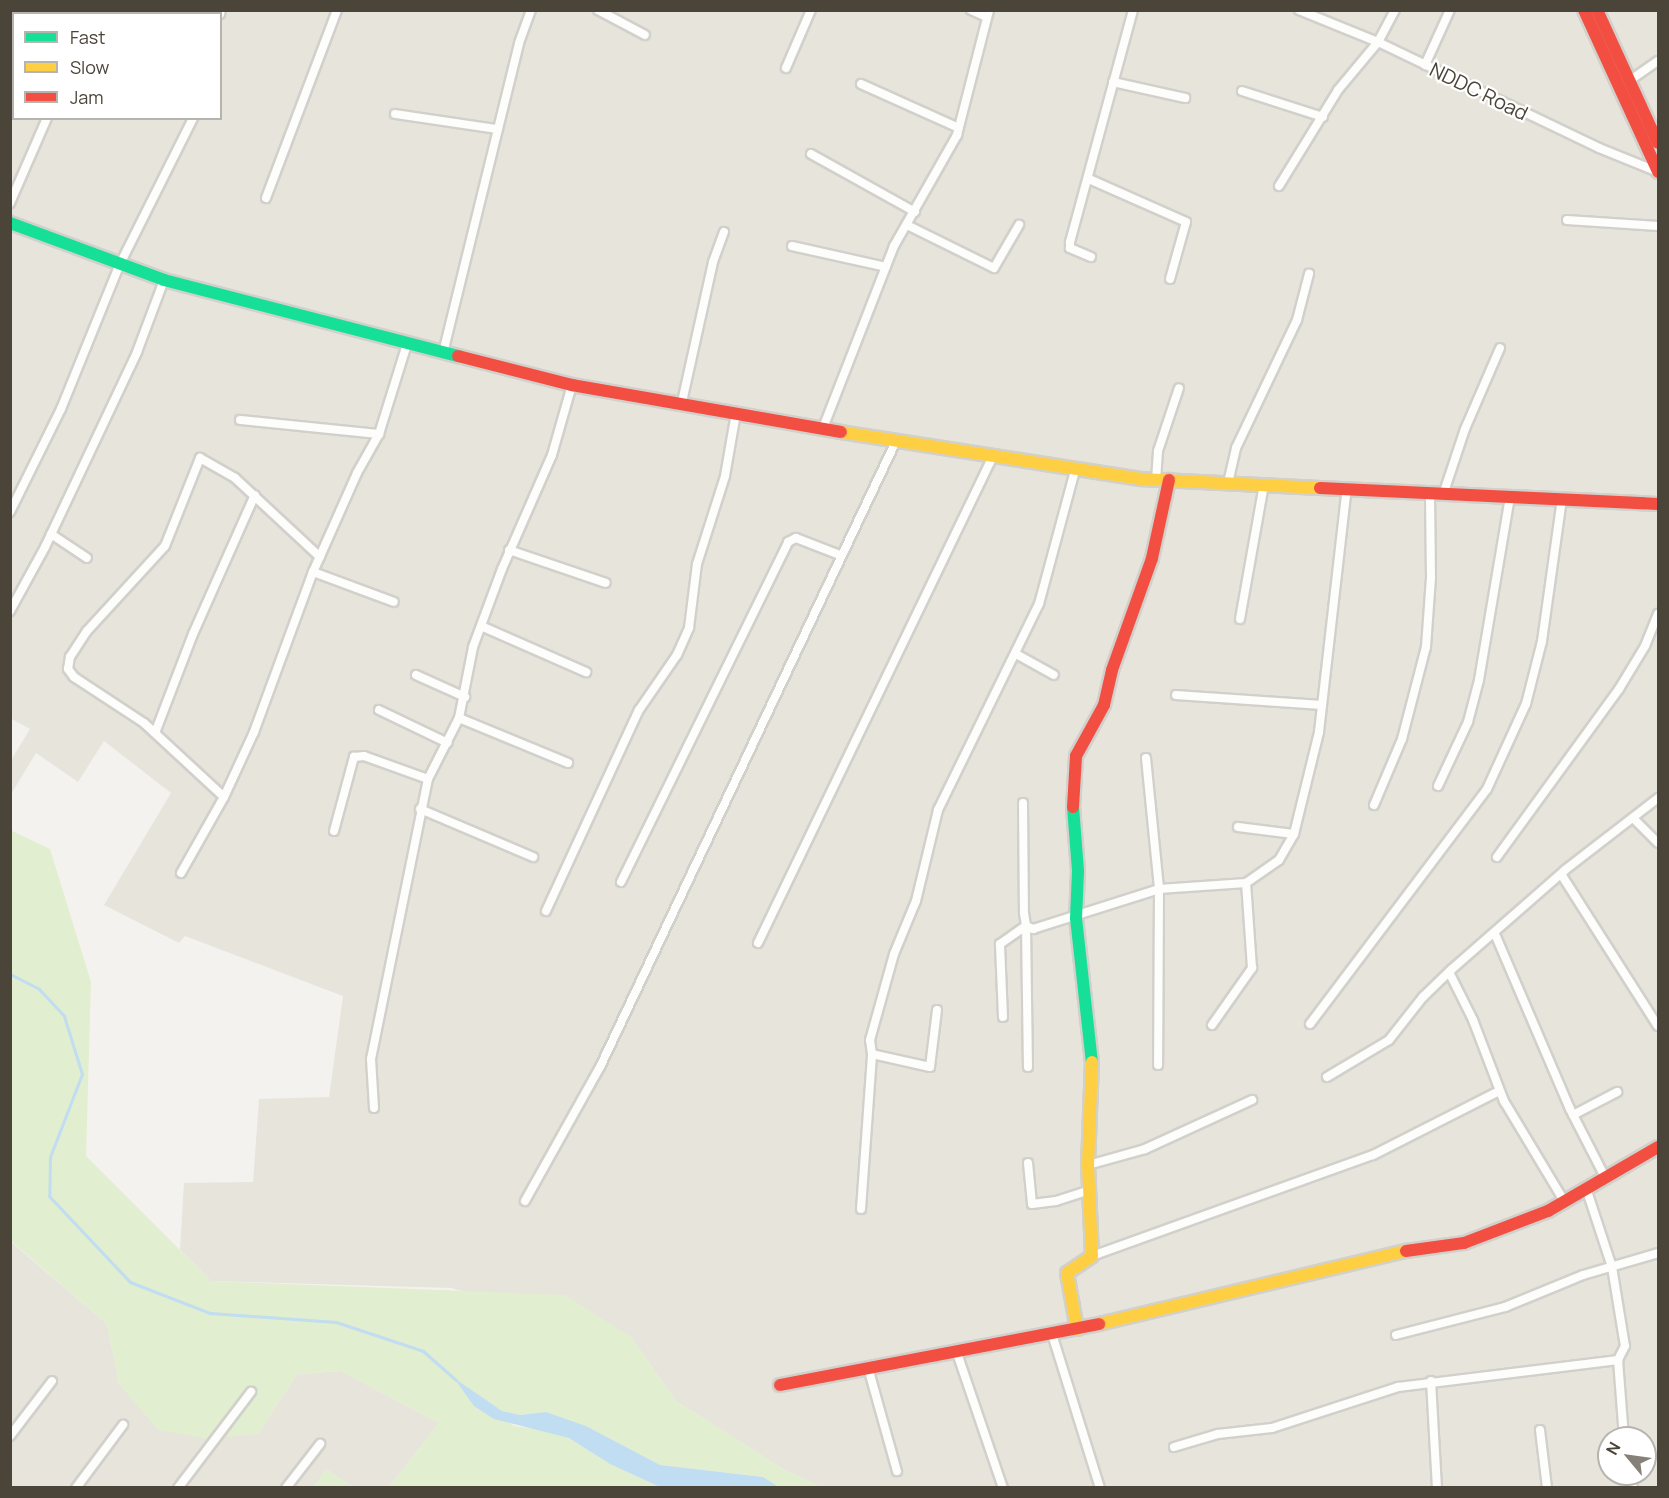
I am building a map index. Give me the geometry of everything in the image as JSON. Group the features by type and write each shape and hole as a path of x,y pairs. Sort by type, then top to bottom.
{"street":[{"path":"266,198 337,10"},
{"path":"443,353 497,129 531,10"},
{"path":"598,10 645,35"},
{"path":"786,68 811,10"},
{"path":"823,428 886,267 959,128 988,14 971,10"},
{"path":"1091,257 1070,248 1133,10"},
{"name":"NDDC Road","path":"1299,10 1378,42 1599,148 1659,172"},
{"path":"1279,186 1338,90 1378,42 1395,10"},
{"path":"1425,65 1450,10"},
{"path":"1584,10 1659,172"},
{"path":"1597,10 1659,143"},
{"path":"1629,81 1659,61"},
{"path":"1113,82 1185,98"},
{"path":"861,84 959,128"},
{"path":"1242,91 1323,117"},
{"path":"394,114 497,129"},
{"path":"10,203 46,120"},
{"path":"10,512 61,409 120,264 193,120"},
{"path":"811,154 915,212"},
{"path":"1089,179 1186,222 1170,279"},
{"path":"1567,220 1659,226"},
{"path":"10,223 164,280 572,385 682,402 992,458 1075,471 1162,480 1659,504"},
{"path":"907,225 993,268 1019,225"},
{"path":"682,402 713,262 724,232"},
{"path":"792,246 886,267"},
{"path":"1228,483 1236,448 1297,320 1309,274"},
{"path":"10,611 51,534 137,352 164,280"},
{"path":"181,873 224,797 277,677 313,572 379,434 407,344"},
{"path":"1444,492 1465,429 1500,348"},
{"path":"374,1108 371,1059 420,809 428,779 459,718 465,697 468,667 480,626 509,550 552,455 572,385"},
{"path":"1092,1256 1088,1165 1092,1050 1076,918 1078,870 1073,802 1076,756 1104,705 1112,670 1152,558 1162,480 1158,451 1179,388"},
{"path":"546,911 639,710 677,655 689,628 697,564 725,476 736,412"},
{"path":"240,420 379,434"},
{"path":"525,1201 600,1066 840,555 896,441"},
{"path":"224,797 155,733 74,677 68,669 70,657 87,631 165,546 200,458 206,458 255,495 320,556"},
{"path":"758,943 992,458"},
{"path":"861,1209 872,1054 870,1040 894,954 916,901 938,810 1039,604 1075,471"},
{"path":"1240,619 1264,484"},
{"path":"1026,926 1033,929 1076,918 1159,889 1246,883 1279,860 1294,834 1322,705 1347,488"},
{"path":"1374,805 1402,739 1426,647 1431,578 1430,492"},
{"path":"155,733 193,634 255,495"},
{"path":"1438,786 1468,722 1479,680 1510,496"},
{"path":"1310,1024 1487,789 1526,704 1542,641 1562,499"},
{"path":"51,534 87,558"},
{"path":"621,882 788,542 796,538 840,555"},
{"path":"509,550 606,583"},
{"path":"313,572 394,602"},
{"path":"1497,857 1619,689 1646,646 1659,614"},
{"path":"480,626 586,672"},
{"path":"1016,654 1054,675"},
{"path":"416,675 465,697"},
{"path":"1176,695 1322,705"},
{"path":"379,710 448,743"},
{"path":"459,718 568,763"},
{"path":"334,831 354,757 364,756 428,779"},
{"path":"1146,758 1159,889 1158,1065"},
{"path":"1327,1077 1389,1040 1423,997 1449,972 1496,934 1561,874 1659,798"},
{"path":"1023,803 1028,1067"},
{"path":"420,809 533,857"},
{"path":"1633,818 1659,843"},
{"path":"1238,827 1294,834"},
{"path":"1561,874 1659,1026"},
{"path":"1212,1025 1252,968 1246,883"},
{"path":"1003,1017 1000,944 1026,926"},
{"path":"1496,934 1573,1115 1606,1179"},
{"path":"1449,972 1473,1020 1499,1091 1564,1201"},
{"path":"872,1054 930,1067 938,1010"},
{"path":"1077,1329 1067,1273 1092,1256 1373,1155 1499,1091"},
{"path":"1573,1115 1617,1092"},
{"path":"1088,1165 1145,1149 1252,1100"},
{"path":"780,1385 869,1371 956,1350 1077,1329 1401,1252 1464,1243 1508,1228 1587,1191 1659,1147"},
{"path":"1028,1163 1032,1204 1056,1201 1089,1190"},
{"path":"1587,1191 1612,1267 1625,1346 1618,1360 1623,1426"},
{"path":"1396,1335 1505,1307 1612,1267 1659,1253"},
{"path":"1052,1334 1100,1488"},
{"path":"956,1350 1003,1488"},
{"path":"1174,1447 1218,1434 1272,1428 1398,1387 1431,1381 1618,1360"},
{"path":"869,1371 897,1471"},
{"path":"10,1436 52,1381"},
{"path":"1431,1381 1437,1488"},
{"path":"178,1488 252,1392"},
{"path":"76,1488 123,1425"},
{"path":"1540,1430 1547,1488"},
{"path":"286,1488 320,1444"}],"shaded area":[{"path":"11,11 1658,11 1658,1487 821,1487 783,1469 676,1401 631,1337 451,1288 211,1281 180,1250 184,1183 253,1182 259,1099 329,1097 343,996 185,936 179,943 104,905 171,793 104,741 78,782 36,753 11,794 11,760 30,729 10,718"},
{"path":"10,1241 107,1324 119,1384 258,1434 297,1374 341,1371 439,1423 389,1487 353,1487 326,1469 314,1487 11,1487"}],"green space":[{"path":"10,830 50,849 91,982 86,1156 211,1281 565,1295 631,1337 676,1401 783,1469 821,1487 779,1487 763,1477 660,1465 586,1426 546,1412 520,1415 502,1411 456,1380 514,1426 545,1430 569,1438 610,1464 660,1487 389,1487 439,1423 341,1371 297,1374 258,1434 208,1439 158,1430 119,1384 107,1324 11,1241"},
{"path":"326,1469 353,1487 314,1487"}],"water":[{"path":"454,1378 502,1411 520,1415 546,1412 586,1426 660,1465 763,1477 779,1487 660,1487 610,1464 569,1438 494,1419 474,1406"}],"waterway":[{"path":"10,974 39,989 64,1016 82,1074 50,1157 49,1196 130,1282 210,1313 336,1322 423,1351 456,1380"}],"traffic: fast":[{"path":"10,223 164,280 458,356"},
{"path":"1073,807 1078,871 1076,918 1092,1062"}],"traffic: slow":[{"path":"841,432 1141,479 1320,488"},
{"path":"1077,1329 1067,1273 1092,1256 1088,1165 1092,1062"},
{"path":"1099,1324 1406,1251"}],"traffic: jam":[{"path":"1584,10 1658,172"},
{"path":"1597,10 1658,143"},
{"path":"458,356 572,385 841,432"},
{"path":"1073,807 1076,756 1104,705 1112,670 1152,558 1169,480"},
{"path":"1320,488 1658,504"},
{"path":"1406,1251 1464,1243 1548,1211 1658,1147"},
{"path":"780,1385 1099,1324"}]}
